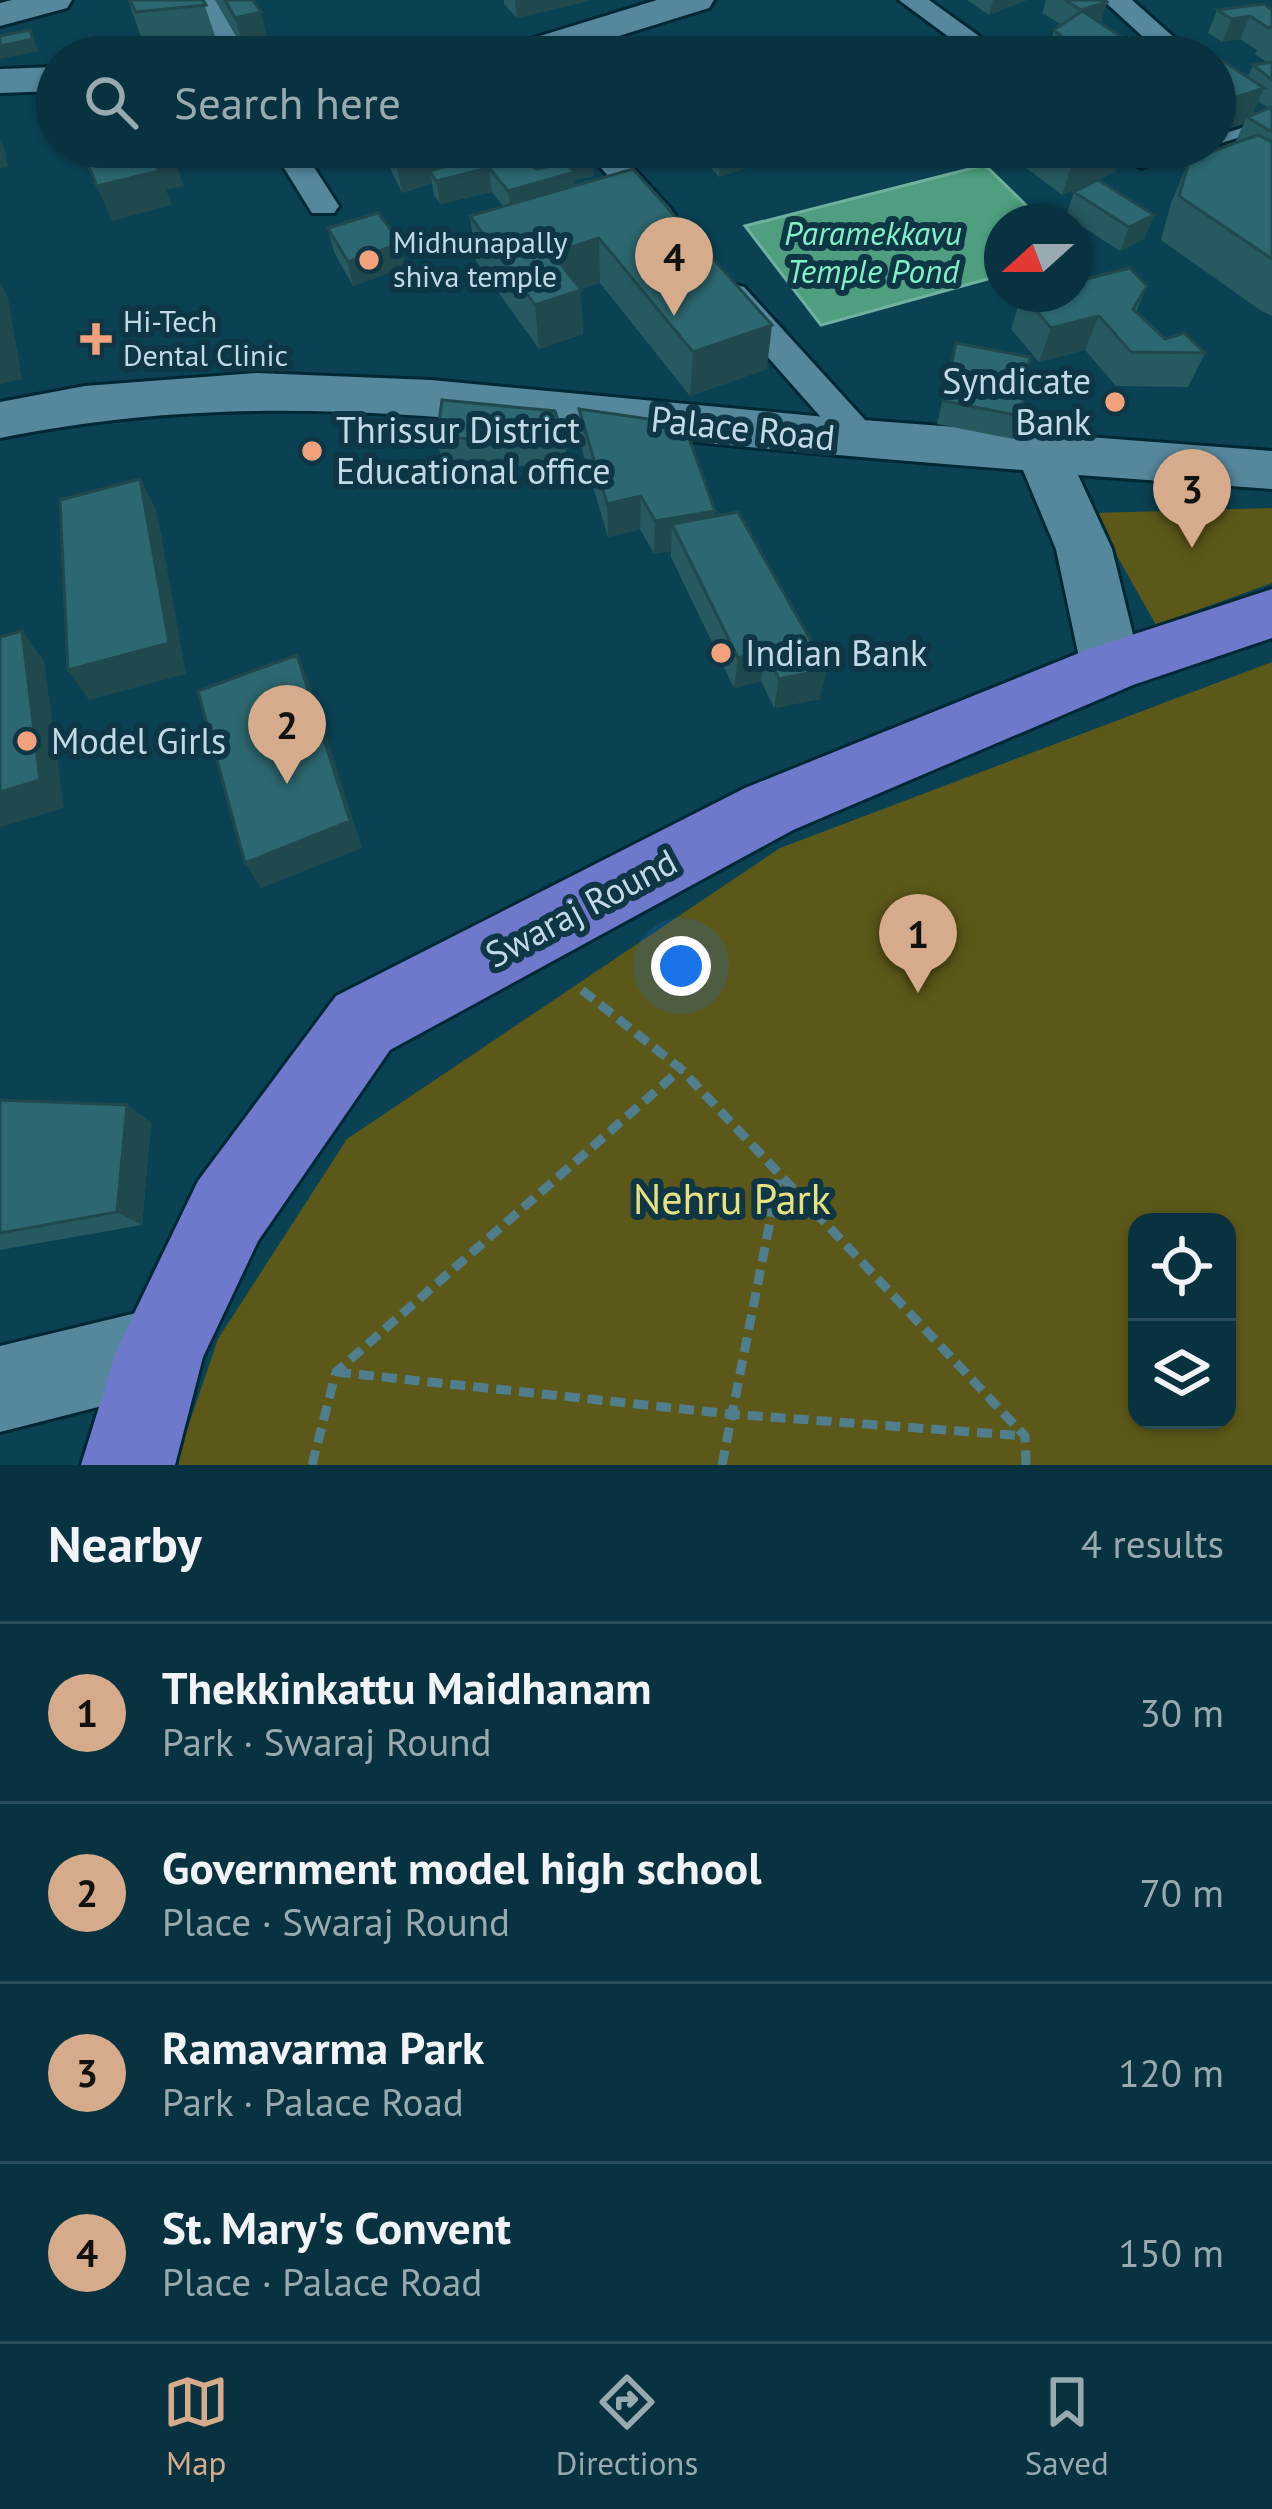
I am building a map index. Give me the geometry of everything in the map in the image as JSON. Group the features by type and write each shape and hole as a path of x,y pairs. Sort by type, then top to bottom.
{"main road":[{"path":"0,15 55,0"},
{"path":"202,0 220,36"},
{"path":"574,36 696,0"},
{"path":"0,81 36,80"},
{"name":"Palace Road","path":"0,420 110,399 189,393 391,394 862,440 1272,470"},
{"path":"1042,453 1084,549 1111,667"},
{"name":"Swaraj Round","path":"128,1465 160,1349 228,1210 363,1024 769,809 1111,667 1272,613"},
{"path":"0,1389 160,1349"}],"street":[{"path":"912,0 964,36"},
{"path":"1116,0 1158,36"},
{"path":"1240,102 1272,123"},
{"path":"299,168 323,206"},
{"path":"617,168 676,233"},
{"path":"707,268 862,440"}],"lane":[{"path":"1236,134 1272,123"}],"path":[{"path":"582,990 681,1070 1025,1436 1026,1465"},
{"path":"312,1465 336,1372 681,1070"},
{"path":"722,1465 780,1174"},
{"path":"336,1372 730,1414 1025,1436"}],"green space":[{"path":"1272,508 1272,583 1156,625 1093,513"},
{"name":"Nehru Park","path":"1272,662 1272,1465 175,1465 218,1339 347,1139 780,848"}],"water":[{"name":"Paramekkavu Temple Pond","path":"973,168 988,168 1025,204 984,204 984,280 821,325 745,226"}],"building":[{"path":"133,0 203,0 206,5 136,12"},
{"path":"225,0 253,0 261,12 235,18"},
{"path":"1065,0 1105,0 1107,2 1081,10"},
{"path":"1264,4 1272,10 1268,28 1250,16 1232,19 1217,10"},
{"path":"1082,11 1120,36 1061,36 1054,30"},
{"path":"30,30 33,39 0,46 0,36"},
{"path":"1272,62 1272,80 1253,65"},
{"path":"1236,70 1264,88 1236,97"},
{"path":"1272,107 1272,132 1247,117"},
{"path":"1258,135 1272,142 1272,259 1179,196 1187,168 1236,168 1236,143"},
{"path":"90,168 159,171 97,186"},
{"path":"440,168 489,168 436,181 430,171"},
{"path":"489,168 570,168 574,172 508,191"},
{"path":"633,169 772,325 693,352 599,238 552,253 581,290 535,305 470,216"},
{"path":"1098,180 1154,215 1129,227 1074,192"},
{"path":"378,213 401,243 348,262 328,228"},
{"path":"1130,268 1147,286 1133,309 1165,339 1184,333 1205,353 1131,352 1099,316 1051,328 1037,312 1092,312 1092,278"},
{"path":"956,343 1030,357 1021,416 944,401"},
{"path":"442,400 555,411 566,448 437,436"},
{"path":"579,409 684,424 715,511 655,521 641,496 607,504"},
{"path":"140,479 169,643 68,670 60,500"},
{"path":"738,512 827,669 779,679 766,651 738,658 672,524"},
{"path":"22,631 40,780 0,792 0,637"},
{"path":"297,655 350,821 245,863 198,691"},
{"path":"0,1100 127,1105 117,1212 0,1233"}],"place":[{"name":"Midhunapally shiva temple","path":"369,260"},
{"name":"St. Mary's Convent","path":"674,316"},
{"name":"Hi-Tech Dental Clinic","path":"96,339"},
{"name":"Syndicate Bank","path":"1115,402"},
{"name":"Thrissur District Educational office","path":"312,451"},
{"name":"Ramavarma Park","path":"1192,548"},
{"name":"Indian Bank","path":"721,653"},
{"name":"Model Girls","path":"27,741"},
{"name":"Government model high school","path":"287,784"},
{"name":"Thekkinkattu Maidhanam","path":"918,993"}]}
